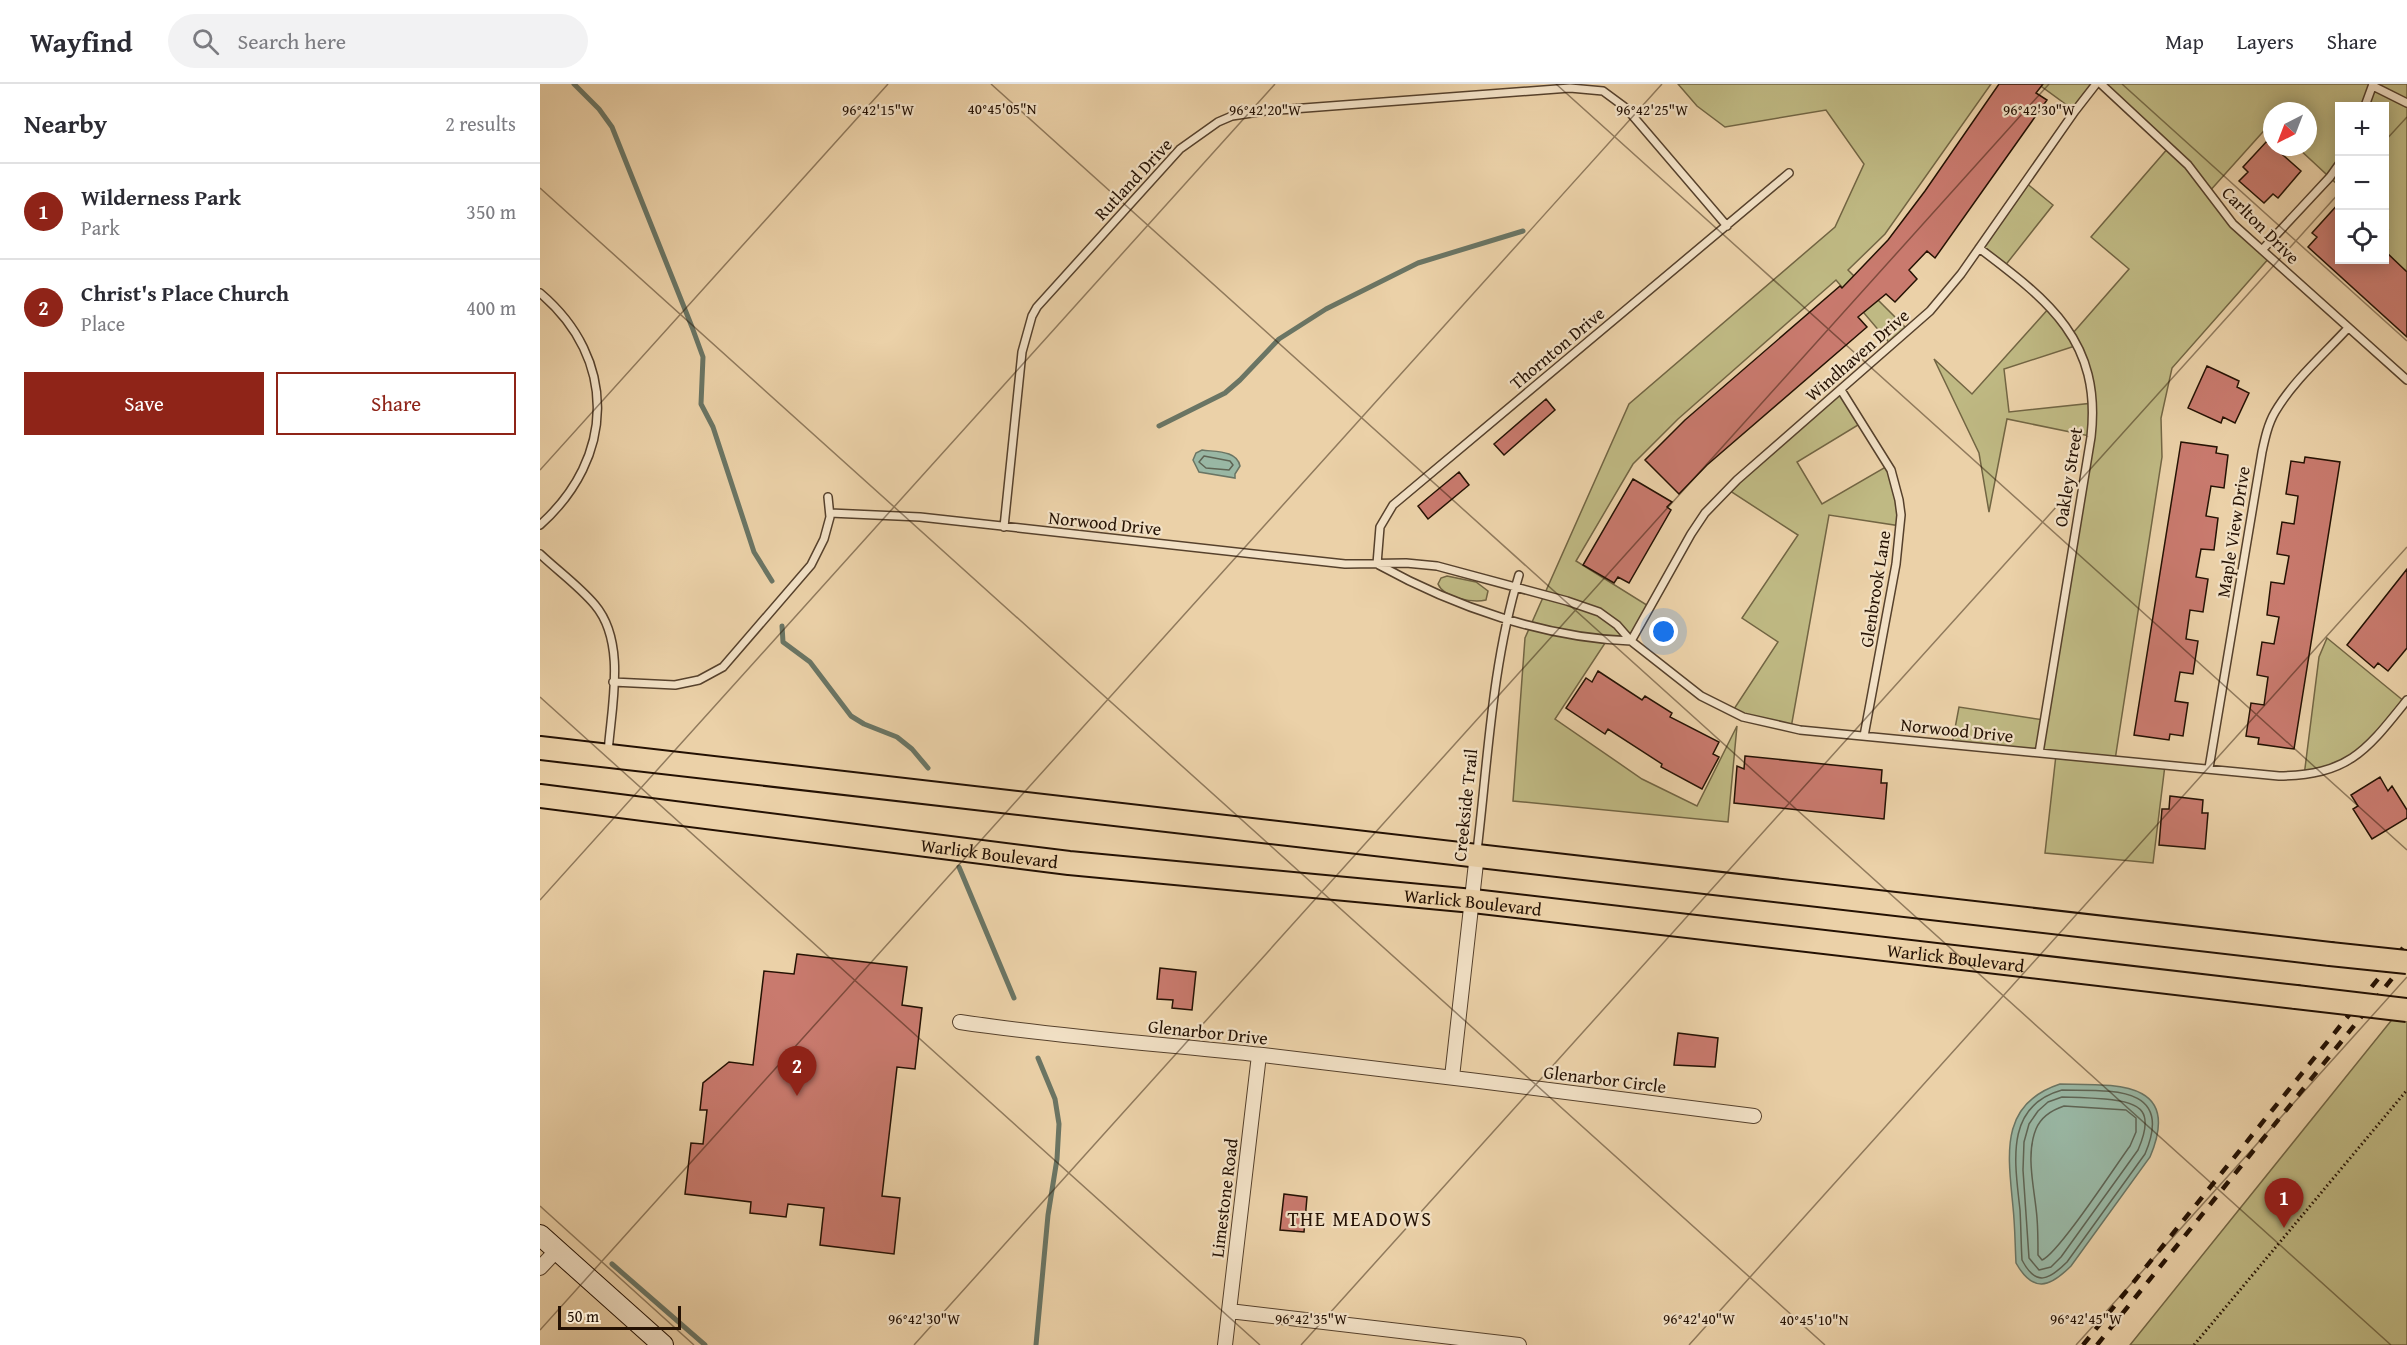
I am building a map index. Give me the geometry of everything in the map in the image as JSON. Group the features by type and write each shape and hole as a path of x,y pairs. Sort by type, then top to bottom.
{"main road":[{"path":"540,748 2407,962"},
{"name":"Warlick Boulevard","path":"540,796 1069,862 1473,901 2407,1010"}],"street":[{"name":"Creekside Trail","path":"1452,1077 1477,854"},
{"name":"Glenarbor Drive","path":"960,1022 1012,1030 1452,1077"},
{"name":"Limestone Road","path":"1225,1345 1259,1055"},
{"name":"Glenarbor Circle","path":"1452,1077 1754,1116"},
{"path":"540,1234 663,1345"},
{"path":"540,1268 557,1250"},
{"path":"1229,1311 1520,1345"}],"lane":[{"name":"Windhaven Drive","path":"1631,640 1705,513 1737,480 1930,311 1979,248 2075,111 2099,84"},
{"name":"Carlton Drive","path":"2099,84 2188,165 2233,224 2407,380"},
{"path":"2367,102 2373,85 2407,103"},
{"name":"Rutland Drive","path":"1004,527 1022,352 1032,316 1167,161 1192,139 1218,122 1265,111 1570,88 1603,91 1626,108 1727,226"},
{"path":"2262,250 2335,170"},
{"name":"Thornton Drive","path":"1377,564 1380,527 1393,505 1789,173"},
{"name":"Oakley Street","path":"1979,248 2031,289 2065,325 2083,356 2092,390 2094,411 2091,436 2039,753"},
{"path":"540,292 555,305 587,353 594,372 597,404 595,430 586,463 579,478 561,505 540,525"},
{"name":"Maple View Drive","path":"2210,768 2262,452 2268,430 2283,399 2348,328"},
{"name":"Glenbrook Lane","path":"1841,390 1891,470 1901,515 1896,564 1864,736"},
{"path":"613,682 675,684 699,680 723,667 811,565 824,538 830,513 828,497"},
{"name":"Norwood Drive","path":"830,513 920,518 1345,564 1406,563 1437,566 1568,601 1599,612 1701,696 1736,715 1775,726 2279,776 2304,776 2331,770 2363,752 2407,700"},
{"path":"540,554 585,595 605,619 614,651 608,756"},
{"name":"Norwood Drive","path":"1377,564 1442,597 1508,618 1569,634 1631,640"},
{"name":"Creekside Trail","path":"1477,854 1497,675 1508,618 1520,575"}],"path":[{"path":"2194,1345 2407,1090"}],"shaded area":[{"path":"1678,84 1991,84 1885,234 1848,270 1909,331 1892,346 1836,280 1678,419 1633,464 1576,561 1650,607 1631,641 1607,640 1555,719 1642,779 1697,806 1737,726 1728,822 1513,801 1525,638 1629,404 1835,227 1864,164 1826,110 1725,127 1697,106"},
{"path":"2038,84 2096,84 2075,111"},
{"path":"2101,84 2407,84 2407,272 2389,256 2389,102 2335,102 2335,182 2307,156 2317,156 2317,102 2263,102 2263,132 2208,193 2270,257 2172,368 2161,418 2162,457 2115,760 2165,765 2153,863 2045,853 2056,755 1952,744 1959,707 2044,720 2090,436 2007,419 1989,512 1979,453 1934,359 1972,394 2050,307 2072,334 2129,269 2091,237 2169,147","holes":["2078,345 2093,403 2009,412 2004,369"]},
{"path":"2025,182 2053,205 2004,267 1979,248"},
{"path":"1841,390 1863,422 1797,462 1822,504 1889,465 1901,526 1829,515 1791,728 1732,712 1778,642 1742,618 1798,535 1727,489"},
{"path":"1447,576 1476,582 1488,591 1486,600 1467,600 1446,593 1438,584 1441,578"},
{"path":"2327,638 2405,702 2349,761 2304,776 2319,657"},
{"path":"2407,1001 2407,1345 2130,1345"}],"water":[{"path":"1202,450 1230,454 1235,457 1240,466 1235,478 1199,472 1193,460 1196,453"},
{"path":"2060,1084 2121,1087 2138,1092 2150,1100 2157,1113 2158,1132 2150,1157 2071,1266 2056,1279 2042,1284 2029,1279 2016,1263 2010,1150 2017,1118 2026,1104 2040,1093"}],"building":[{"path":"1999,84 2043,84 2036,93 2047,100 1935,258 1927,251 1909,270 1917,279 1895,302 1886,294 1858,317 1867,327 1707,465 1679,494 1645,460 1685,420 1840,286 1842,288 1888,240"},
{"path":"2263,145 2263,156 2284,156 2301,171 2278,198 2273,194 2264,203 2239,181 2248,172 2243,167"},
{"path":"2335,208 2335,264 2389,264 2389,255 2407,272 2407,337 2308,247 2317,237 2312,233"},
{"path":"2207,366 2239,381 2237,387 2249,393 2235,423 2223,417 2221,423 2188,408"},
{"path":"1546,399 1555,410 1504,455 1494,444"},
{"path":"2181,442 2217,447 2216,453 2228,455 2224,488 2211,486 2206,516 2218,518 2214,550 2201,549 2196,577 2208,579 2203,612 2190,610 2186,639 2198,641 2193,674 2180,672 2175,701 2188,703 2183,736 2170,734 2169,740 2134,735"},
{"path":"2305,457 2340,462 2294,749 2258,744 2259,738 2246,736 2251,703 2264,705 2268,677 2257,675 2262,642 2274,644 2279,617 2267,615 2271,582 2284,584 2289,556 2277,554 2282,522 2294,524 2298,496 2286,494 2291,461 2304,463"},
{"path":"1459,472 1469,485 1428,519 1418,506"},
{"path":"1633,479 1672,502 1667,507 1671,510 1629,583 1618,577 1614,583 1583,565"},
{"path":"2407,569 2407,648 2388,671 2378,663 2374,668 2347,645"},
{"path":"1598,671 1642,700 1645,696 1672,713 1670,717 1719,742 1713,754 1719,757 1702,789 1661,767 1662,764 1608,729 1605,734 1566,708 1586,678 1592,682"},
{"path":"1745,756 1882,770 1881,783 1887,783 1884,819 1734,803 1737,766 1744,769"},
{"path":"2380,777 2388,791 2392,786 2407,810 2407,818 2372,839 2353,809 2358,806 2351,795"},
{"path":"2170,796 2203,800 2202,813 2208,813 2205,849 2159,845 2162,809 2169,809"},
{"path":"797,954 907,967 902,1005 922,1008 915,1069 897,1067 882,1196 900,1198 894,1254 820,1245 824,1208 788,1204 786,1217 750,1213 751,1202 685,1194 691,1143 703,1144 707,1110 700,1110 703,1083 729,1062 753,1065 764,971 794,974"},
{"path":"1160,968 1196,972 1192,1010 1172,1008 1173,1000 1157,999"},
{"path":"1678,1033 1718,1038 1715,1067 1674,1065"},
{"path":"1284,1194 1307,1197 1304,1232 1280,1230"}],"waterway":[{"path":"574,84 599,109 612,127 692,327 703,357 701,404 713,427 754,552 772,581"},
{"path":"1159,426 1225,393 1279,339 1326,309 1418,263 1523,231"},
{"path":"782,626 783,642 810,662 851,716 864,724 897,737 912,749 928,768"},
{"path":"959,867 1014,998"},
{"path":"1036,1345 1059,1124 1055,1099 1038,1058"},
{"path":"612,1264 705,1345"}],"railway":[{"path":"2083,1345 2407,943"},
{"path":"2097,1345 2407,960"}],"place":[{"name":"Christ's Place Church","path":"797,1096"},
{"name":"Wilderness Park","path":"2284,1228"}],"district":[{"name":"THE MEADOWS","path":"1360,1218"}]}
